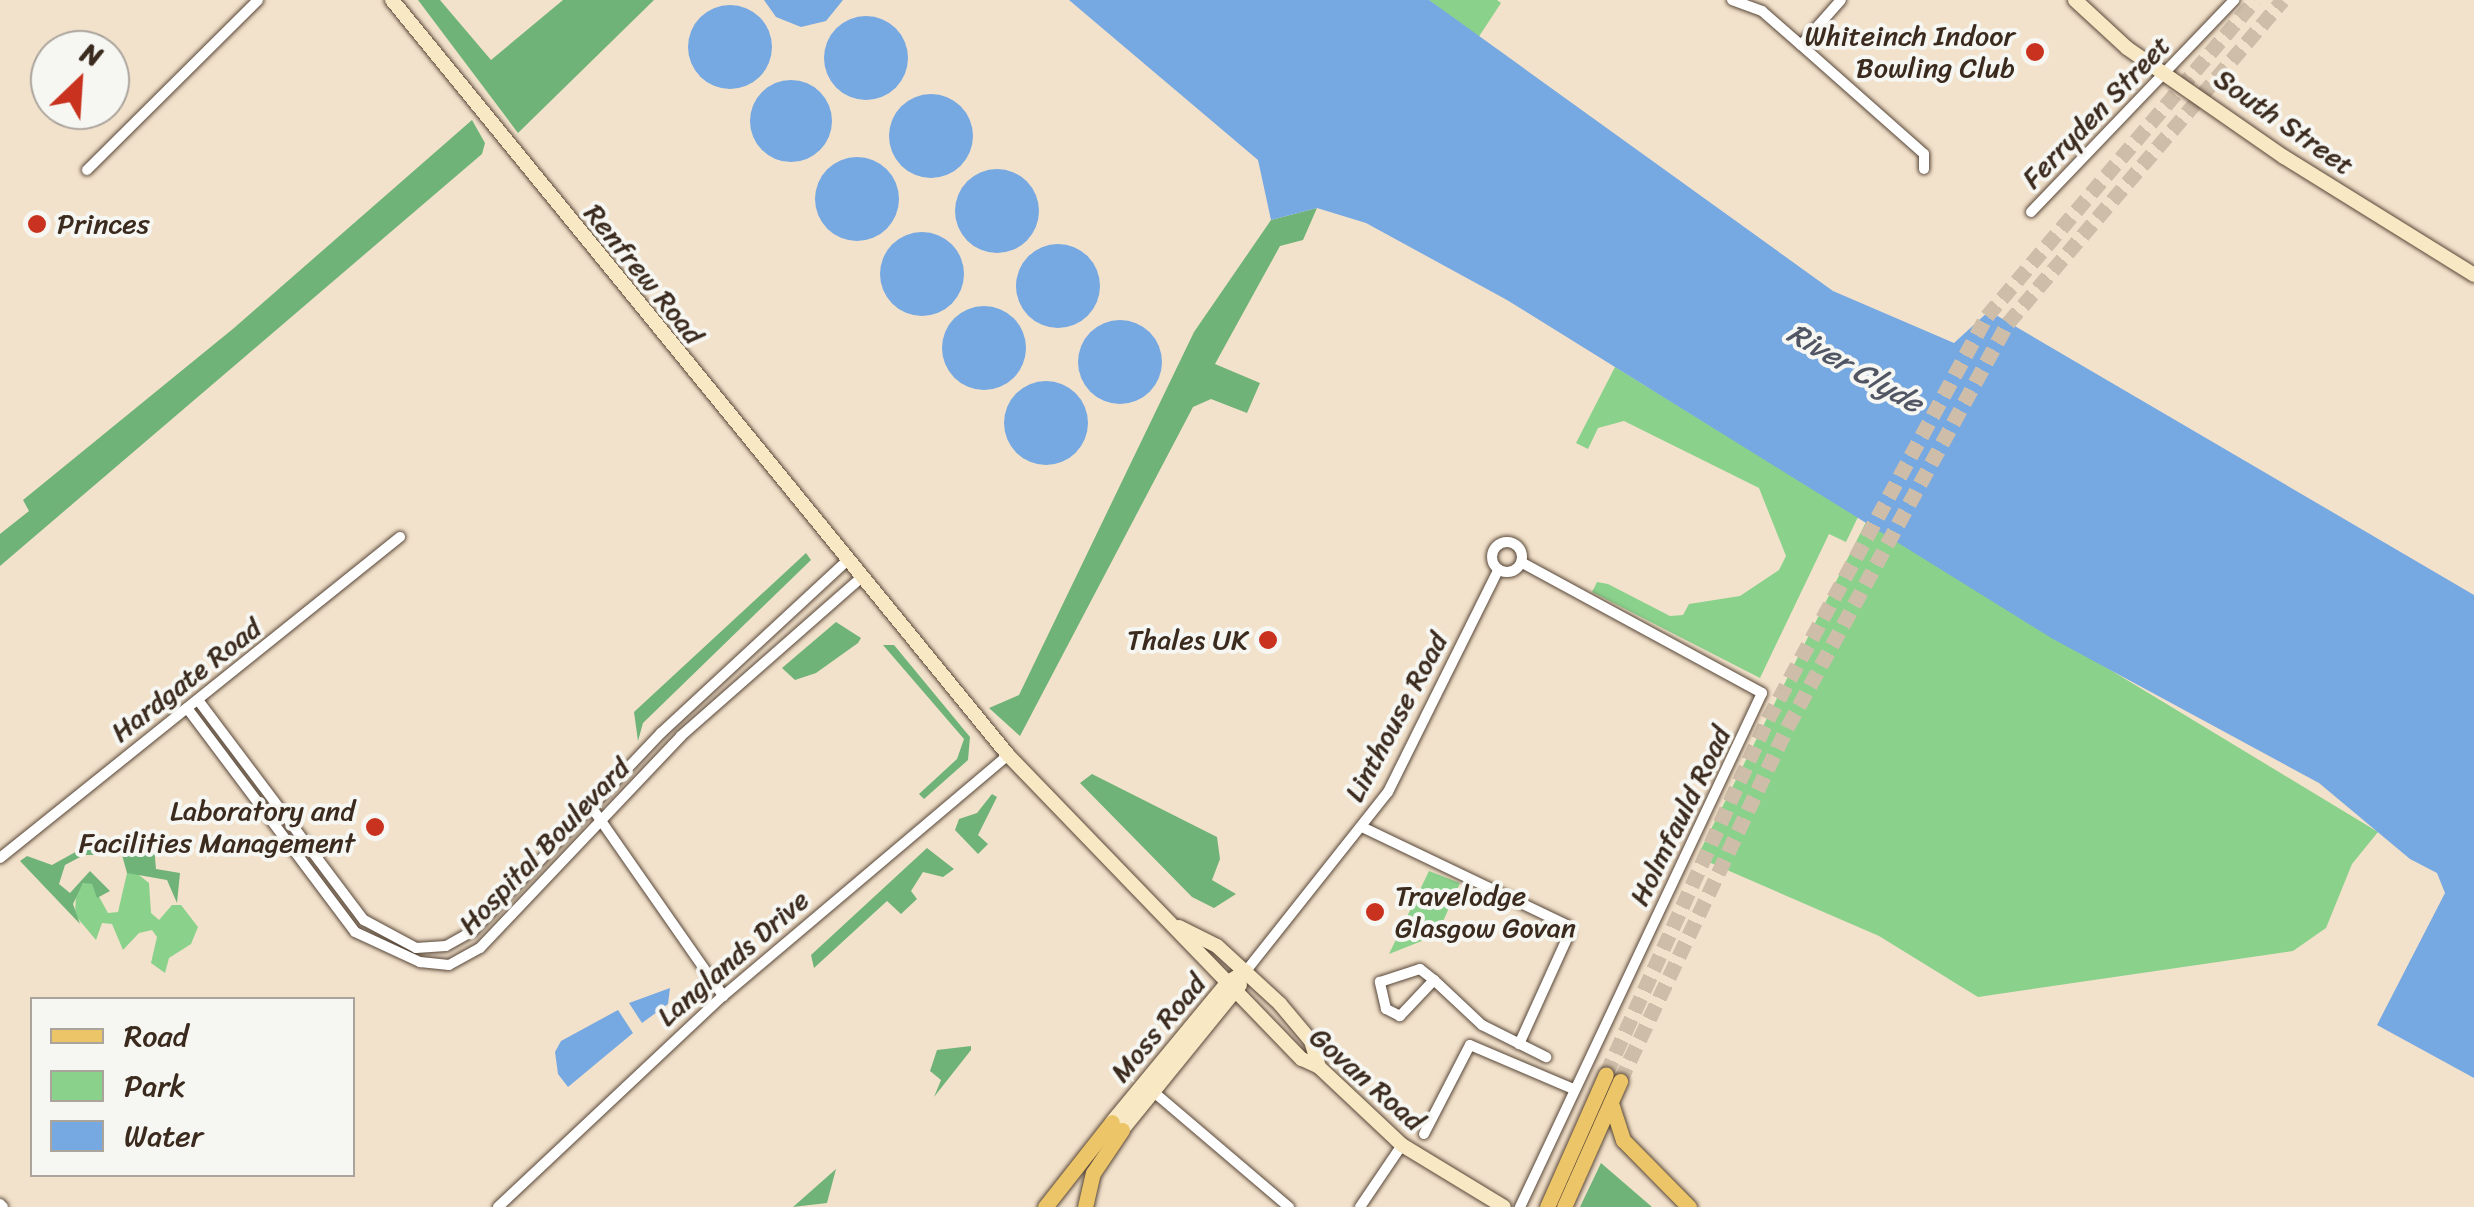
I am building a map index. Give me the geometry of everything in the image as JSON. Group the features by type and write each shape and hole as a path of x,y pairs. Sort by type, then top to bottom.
{"main road":[{"path":"1548,1207 1613,1078 1611,1103 1564,1207"},
{"path":"1611,1103 1623,1140 1688,1207"},
{"path":"1045,1207 1117,1126"},
{"path":"1085,1207 1093,1174 1117,1126"}],"street":[{"path":"87,170 258,0"},
{"name":"Renfrew Road","path":"392,0 498,136 1008,755"},
{"path":"1732,0 1762,12 1801,45 1924,154 1924,169"},
{"path":"1801,45 1841,0"},
{"name":"South Street","path":"2075,0 2164,72 2284,157 2474,275"},
{"path":"2214,0 2226,10"},
{"name":"Ferryden Street","path":"2031,212 2234,0"},
{"name":"Hardgate Road","path":"0,858 400,538"},
{"name":"Linthouse Road","path":"1246,970 1388,792 1498,570 1491,554 1502,543 1518,546 1522,562"},
{"name":"Hospital Boulevard","path":"198,700 357,912 382,934 416,948 446,946 474,931 590,805 847,561"},
{"path":"1498,570 1514,571 1522,562"},
{"name":"Holmfauld Road","path":"1520,1207 1762,693 1522,562"},
{"name":"Hospital Boulevard","path":"187,708 348,925 370,942 420,962 450,965 471,956 694,723 861,578"},
{"name":"Govan Road","path":"1008,755 1302,1059 1319,1067 1402,1145 1504,1207"},
{"name":"Langlands Drive","path":"498,1207 723,996 1008,755"},
{"path":"590,805 723,996"},
{"path":"1362,827 1567,925 1569,934 1519,1044"},
{"path":"1172,924 1205,937 1246,970 1303,1030 1319,1067"},
{"path":"1434,980 1400,1016 1386,1009 1380,982 1420,969 1434,980 1482,1026 1546,1057"},
{"path":"1233,987 1246,970"},
{"name":"Moss Road","path":"1117,1126 1233,987"},
{"path":"1424,1134 1470,1045 1482,1044 1573,1089"},
{"path":"1148,1087 1289,1207"},
{"path":"1360,1207 1402,1145"}],"green space":[{"path":"418,0 440,0 491,60 563,0 654,0 518,133"},
{"path":"1429,0 1497,0 1501,3 1478,38"},
{"path":"472,120 485,143 482,154 0,566 0,534 29,511 23,500 234,328"},
{"path":"1317,208 1303,240 1280,246 1215,364 1260,383 1247,413 1211,399 1193,407 1020,736 989,708 1019,695 1194,332 1271,220"},
{"path":"1615,367 1858,517 1846,542 1829,534 1760,678 1592,592 1597,582 1608,584 1670,616 1683,615 1689,604 1740,596 1779,570 1786,556 1759,488 1624,421 1598,428 1588,449 1576,443"},
{"path":"1866,522 2378,832 2352,864 2326,928 2293,951 1978,997 1879,936 1697,857"},
{"path":"806,553 811,560 643,723 638,741 634,712"},
{"path":"836,622 861,638 858,643 816,673 795,680 782,668"},
{"path":"883,645 894,645 970,737 968,760 924,799 919,794 957,759 964,739"},
{"path":"1092,774 1217,837 1220,859 1212,880 1236,894 1214,908 1192,897 1080,783"},
{"path":"992,794 997,797 978,835 988,844 978,854 955,830 959,819 977,813"},
{"path":"145,835 154,846 156,869 180,873 177,903 167,880 127,873 122,855 84,855 65,865 59,884 70,893 90,871 110,891 97,898 92,884 83,883 73,904 80,924 20,861 27,856 52,865 88,845 135,844"},
{"path":"927,848 954,869 943,877 923,872 911,891 917,899 901,914 887,901 814,968 811,955"},
{"path":"1429,871 1460,883 1437,935 1389,954"},
{"path":"135,872 149,883 151,913 159,920 172,905 181,905 198,927 191,944 169,958 165,973 151,963 157,937 152,930 139,933 123,950 112,924 102,923 96,940 75,915 76,894 84,882 92,884 108,913 118,912 127,873"},
{"path":"971,1046 934,1097 941,1080 930,1071 937,1050"},
{"path":"1601,1163 1652,1207 1580,1207"},
{"path":"836,1169 827,1203 793,1207"}],"water":[{"path":"764,0 843,0 826,21 801,27 776,17"},
{"name":"River Clyde","path":"1069,0 1429,0 1833,291 1954,343 1989,311 2474,595 2474,1078 2377,1025 2445,893 2437,873 2410,859 2319,783 2053,639 1507,300 1366,223 1317,208 1271,220 1258,160"},
{"path":"730,5 746,8 760,17 769,31 769,63 760,77 746,86 730,89 714,86 700,77 691,63 688,47 691,31 700,17 714,8"},
{"path":"866,16 882,19 896,28 905,42 905,74 896,88 882,97 866,100 850,97 836,88 827,74 824,58 827,42 836,28 850,19"},
{"path":"783,80 799,80 825,98 832,121 829,137 820,150 799,162 783,162 757,144 750,129 750,113 768,87"},
{"path":"931,94 947,97 961,106 970,120 970,152 961,166 947,175 931,178 915,175 901,166 892,152 889,136 892,120 901,106 915,97"},
{"path":"857,157 880,164 892,176 899,199 892,222 880,234 857,241 834,234 822,222 815,199 822,176 834,164"},
{"path":"997,169 1013,172 1027,181 1036,195 1036,227 1027,241 1013,250 997,253 981,250 967,241 958,227 955,211 958,195 967,181 981,172"},
{"path":"922,232 938,235 952,244 961,258 961,290 952,304 938,313 922,316 906,313 892,304 883,290 880,274 883,258 892,244 906,235"},
{"path":"1058,244 1074,247 1088,256 1097,270 1097,302 1088,316 1074,325 1058,328 1042,325 1028,316 1019,302 1016,286 1019,270 1028,256 1042,247"},
{"path":"984,306 1000,309 1014,318 1023,332 1023,364 1014,378 1000,387 984,390 968,387 954,378 945,364 942,348 945,332 954,318 968,309"},
{"path":"1120,320 1136,323 1150,332 1159,346 1159,378 1150,392 1136,401 1120,404 1104,401 1090,392 1081,378 1078,362 1081,346 1090,332 1104,323"},
{"path":"1038,381 1054,381 1070,388 1081,399 1088,423 1085,439 1076,453 1054,465 1038,465 1022,458 1011,447 1004,431 1004,415 1011,399 1022,388"},
{"path":"670,988 668,1004 642,1023 629,1003"},
{"path":"618,1010 633,1033 568,1087 558,1074 555,1052 561,1041"}],"tunnel":[{"path":"1606,1074 1768,719 1987,316 2255,0"},
{"path":"1620,1081 1788,726 2008,323 2283,0"}],"place":[{"name":"Whiteinch Indoor Bowling Club","path":"2035,52"},
{"name":"Princes","path":"37,224"},
{"name":"Thales UK","path":"1268,640"},
{"name":"Laboratory and Facilities Management","path":"375,827"},
{"name":"Travelodge Glasgow Govan","path":"1375,912"}]}
